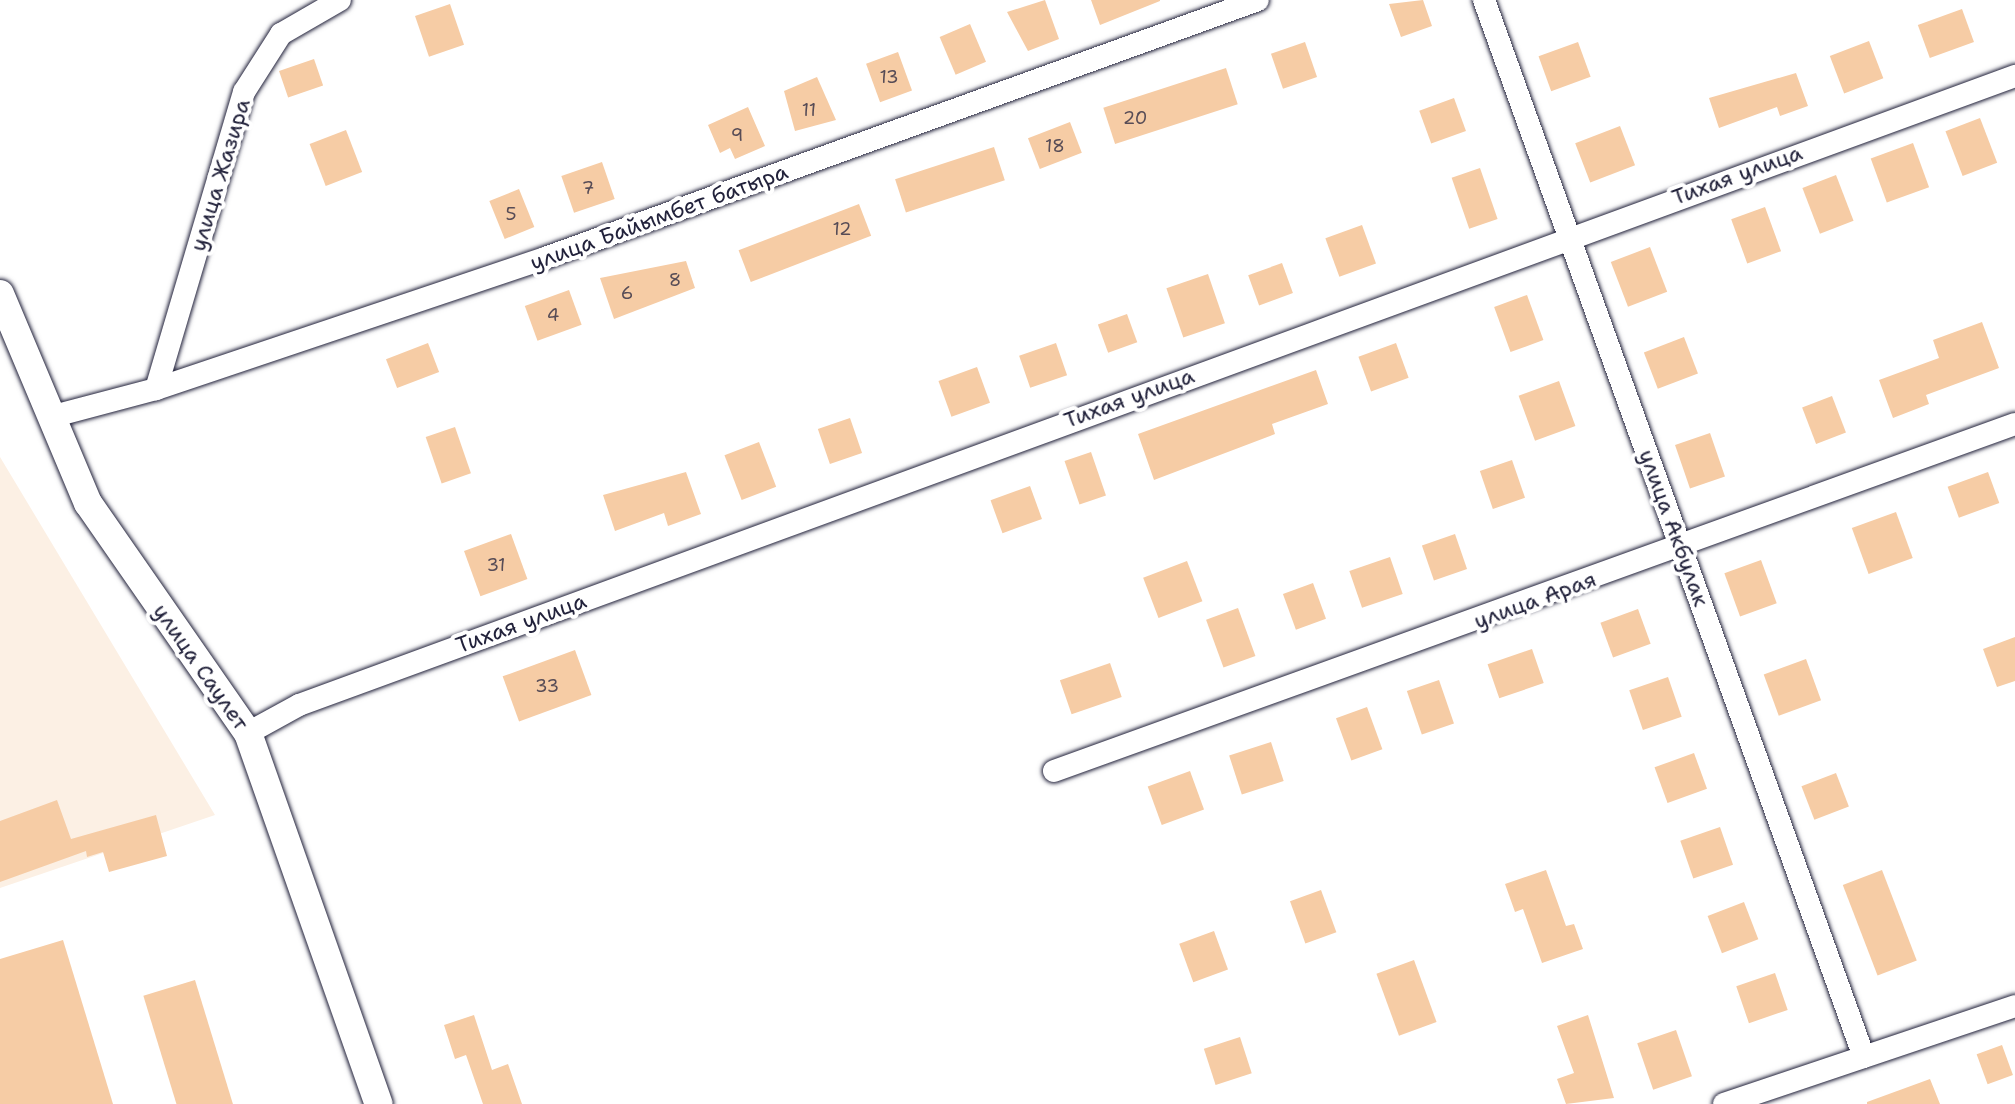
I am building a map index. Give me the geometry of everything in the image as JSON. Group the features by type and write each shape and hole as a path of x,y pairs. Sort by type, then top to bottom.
{"street":[{"name":"улица Жазира","path":"156,389 244,92 281,34 340,0"},
{"name":"улица Байымбет батыра","path":"54,416 156,389 560,253 1258,0"},
{"name":"улица Акбулак","path":"1484,0 1864,1057"},
{"name":"Тихая улица","path":"248,733 314,700 1569,235 2015,76"},
{"name":"улица Саулет","path":"0,294 54,416 88,503 248,733 379,1104"},
{"name":"улица Арая","path":"1054,771 1681,548 2015,424"},
{"path":"1724,1104 2015,1006"}],"shaded area":[{"path":"0,457 215,815 0,888"}],"building":[{"path":"1045,0 1059,39 1028,51 1007,12"},
{"path":"1091,0 1160,0 1160,1 1100,25"},
{"path":"1423,0 1432,26 1401,37 1389,4"},
{"path":"450,4 464,45 429,57 415,16"},
{"path":"1962,9 1974,42 1930,58 1918,25"},
{"path":"970,24 986,62 956,75 940,37"},
{"path":"1869,41 1883,78 1844,93 1830,56"},
{"path":"1305,42 1317,77 1283,89 1271,54"},
{"path":"1578,42 1591,77 1551,91 1539,56"},
{"path":"898,52 912,91 880,102 866,64"},
{"path":"314,59 323,85 288,98 279,71"},
{"path":"1226,68 1238,104 1115,144 1103,108"},
{"path":"1796,73 1808,106 1780,116 1777,107 1719,128 1709,98"},
{"path":"817,77 836,120 795,131 784,91"},
{"path":"1454,98 1466,131 1431,144 1419,111"},
{"path":"748,107 765,146 735,159 730,148 720,153 708,125"},
{"path":"1980,118 1997,163 1963,176 1945,131"},
{"path":"1070,122 1082,153 1040,169 1028,138"},
{"path":"1620,126 1635,165 1590,182 1575,143"},
{"path":"346,130 362,172 326,186 310,144"},
{"path":"1913,143 1929,187 1887,203 1871,158"},
{"path":"994,147 1005,180 906,212 895,179"},
{"path":"602,162 615,199 574,213 561,176"},
{"path":"1480,168 1498,219 1469,229 1452,178"},
{"path":"1836,175 1854,221 1820,234 1802,188"},
{"path":"519,189 534,227 505,239 489,201"},
{"path":"859,204 871,236 751,282 739,250"},
{"path":"1765,207 1781,251 1747,263 1731,219"},
{"path":"1362,225 1376,264 1339,277 1325,238"},
{"path":"1650,247 1667,292 1628,307 1611,262"},
{"path":"686,261 695,288 614,319 600,278"},
{"path":"1282,263 1293,293 1259,305 1248,275"},
{"path":"1208,274 1225,323 1183,337 1166,288"},
{"path":"569,290 582,325 537,341 525,306"},
{"path":"1527,295 1543,340 1511,352 1494,307"},
{"path":"1127,314 1137,342 1108,353 1098,325"},
{"path":"1982,322 1999,368 1926,395 1929,404 1893,418 1879,380 1939,358 1933,340"},
{"path":"1684,337 1698,373 1658,389 1644,352"},
{"path":"428,343 439,372 397,388 386,359"},
{"path":"1056,343 1067,375 1030,388 1019,356"},
{"path":"1396,343 1409,378 1371,391 1358,357"},
{"path":"977,367 990,403 951,417 938,381"},
{"path":"1316,370 1328,404 1272,424 1275,434 1154,480 1138,434"},
{"path":"1559,381 1575,426 1535,441 1519,396"},
{"path":"1832,396 1846,432 1816,444 1802,407"},
{"path":"850,418 862,453 830,464 818,429"},
{"path":"455,427 471,473 442,483 426,437"},
{"path":"1710,433 1725,476 1690,489 1675,445"},
{"path":"759,442 776,487 742,500 724,455"},
{"path":"1091,452 1106,495 1080,505 1065,461"},
{"path":"1512,460 1525,498 1493,509 1480,471"},
{"path":"686,472 701,514 668,526 664,513 615,531 603,495"},
{"path":"1988,472 1999,503 1959,518 1948,487"},
{"path":"1030,486 1042,519 1003,533 991,500"},
{"path":"1896,512 1913,558 1869,574 1852,528"},
{"path":"511,534 527,579 480,596 464,551"},
{"path":"1455,534 1467,569 1434,580 1422,545"},
{"path":"1390,557 1403,594 1362,608 1349,571"},
{"path":"1761,560 1777,603 1740,617 1724,573"},
{"path":"1187,561 1202,601 1159,618 1143,578"},
{"path":"1313,583 1326,619 1296,630 1283,594"},
{"path":"1238,608 1255,656 1223,668 1206,620"},
{"path":"1638,609 1651,644 1613,657 1600,623"},
{"path":"2015,637 2015,681 1997,687 1983,649"},
{"path":"1532,649 1544,683 1499,698 1488,664"},
{"path":"575,650 591,695 519,721 503,676"},
{"path":"1806,659 1821,700 1779,716 1764,674"},
{"path":"1110,663 1122,697 1072,714 1060,680"},
{"path":"1668,677 1682,717 1643,730 1629,690"},
{"path":"1439,680 1454,723 1422,735 1407,691"},
{"path":"1367,707 1382,749 1351,761 1336,718"},
{"path":"1271,742 1284,781 1242,795 1229,756"},
{"path":"1694,753 1707,789 1668,803 1655,767"},
{"path":"1190,771 1204,810 1162,825 1148,786"},
{"path":"1836,773 1849,807 1814,820 1801,786"},
{"path":"57,800 71,839 156,815 167,856 109,872 103,852 87,857 86,851 0,882 0,821"},
{"path":"1720,827 1733,865 1693,878 1680,841"},
{"path":"1546,870 1566,926 1574,924 1583,949 1542,963 1523,909 1515,912 1505,884"},
{"path":"1882,870 1917,961 1878,976 1843,885"},
{"path":"1321,890 1336,932 1305,944 1290,901"},
{"path":"1744,902 1758,939 1722,953 1708,916"},
{"path":"1214,931 1228,970 1193,982 1179,944"},
{"path":"63,940 113,1104 0,1104 0,959"},
{"path":"1414,960 1437,1022 1399,1036 1376,974"},
{"path":"1775,973 1788,1010 1749,1023 1736,986"},
{"path":"195,980 233,1104 176,1104 143,996"},
{"path":"474,1015 492,1070 508,1064 522,1104 483,1104 466,1055 455,1059 444,1025"},
{"path":"1588,1015 1614,1098 1566,1104 1557,1079 1574,1073 1557,1026"},
{"path":"1676,1030 1692,1076 1653,1090 1637,1043"},
{"path":"1240,1037 1252,1073 1216,1085 1204,1049"},
{"path":"2002,1045 2013,1075 1988,1084 1977,1054"},
{"path":"1930,1079 1940,1104 1867,1104 1867,1102"}]}
